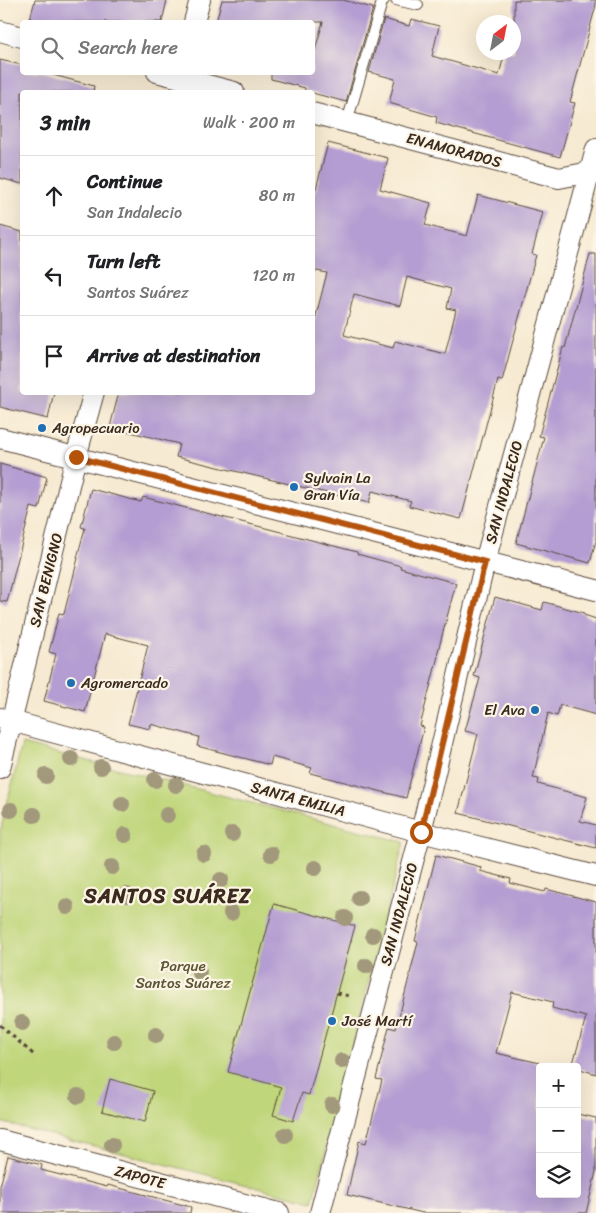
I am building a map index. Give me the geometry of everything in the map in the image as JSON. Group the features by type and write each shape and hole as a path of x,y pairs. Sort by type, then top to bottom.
{"street":[{"path":"195,20 200,0"},
{"path":"0,31 20,36"},
{"path":"164,75 178,81 224,90"},
{"name":"ENAMORADOS","path":"315,114 559,178 593,173"},
{"name":"SAN INDALECIO","path":"320,1213 421,832 485,562 593,173 596,149"},
{"name":"SAN BENIGNO","path":"0,768 5,720 93,395"},
{"path":"0,438 596,590"},
{"name":"SANTA EMILIA","path":"5,720 421,832 596,876"},
{"name":"ZAPOTE","path":"0,1140 279,1213"}],"lane":[{"path":"347,122 384,0"},
{"path":"396,0 418,5"}],"path":[{"path":"337,993 349,996"},
{"path":"0,1025 34,1055"}],"green space":[{"name":"Parque Santos Suárez","path":"22,744 404,842 313,1202 0,1122 0,832"}],"building":[{"path":"35,0 167,0 162,20 30,19"},
{"path":"222,0 343,0 373,8 346,102 315,94 315,90 305,90 305,88 271,79 271,75 315,75 315,50 323,22 315,22 315,20 217,20"},
{"path":"514,0 596,0 570,102 575,103 560,157 436,123 437,117 389,103 395,79 369,72 384,19 409,26 411,19 439,26 432,56 499,75 503,60 521,60 521,15 514,15"},
{"path":"0,60 20,65 20,75 53,75 94,86 93,90 20,90 20,183 0,178"},
{"path":"328,143 388,158 380,189 431,203 425,225 467,236 478,195 543,212 532,254 536,255 502,381 498,380 461,519 409,506 411,501 372,491 369,503 176,457 179,444 110,427 118,395 315,395 315,319 327,273 315,271 315,193","holes":["407,277 451,289 447,308 456,310 445,354 395,341 393,348 344,335 354,294 400,306"]},
{"path":"0,226 20,231 20,395 53,395 48,419 0,407"},
{"path":"590,254 596,254 596,541 590,563 516,543 544,437 539,436"},
{"path":"0,464 47,477 39,509 31,507 7,602 0,601"},
{"path":"91,489 141,502 143,497 277,531 357,552 357,554 401,566 400,568 456,583 420,726 424,727 406,798 310,773 312,768 272,757 270,765 197,746 199,737 151,724 150,729 128,724 148,645 105,634 85,712 44,701 56,654 49,652 59,613 64,614 85,528 81,527"},
{"path":"495,597 542,610 544,602 584,613 584,615 596,619 596,715 560,705 557,716 548,713 533,778 539,779 538,784 587,797 580,821 596,825 596,848 458,813 478,734 465,731 480,678 474,676"},
{"path":"436,855 481,867 480,871 511,879 510,883 545,892 546,889 596,902 596,1074 581,1069 581,1063 573,1063 586,1017 552,1008 553,1002 512,992 496,1053 540,1063 536,1063 536,1198 581,1198 581,1115 596,1118 596,1172 586,1213 423,1213 347,1195 359,1141 366,1143 382,1080 376,1079 389,1027 396,1029 418,942 415,941"},
{"path":"274,904 355,926 309,1095 302,1093 293,1121 273,1115 281,1087 228,1072"},
{"path":"110,1079 153,1091 145,1122 102,1111"},
{"path":"8,1156 42,1165 41,1170 191,1207 190,1213 0,1213 0,1186"}],"place":[{"name":"Agropecuario","path":"42,428"},
{"name":"Sylvain La Gran Vía","path":"294,487"},
{"name":"Agromercado","path":"71,683"},
{"name":"El Ava","path":"535,710"},
{"name":"José Martí","path":"332,1021"}],"district":[{"name":"SANTOS SUÁREZ","path":"168,896"}],"route":[{"path":"76,457 485,562 421,832"}]}
